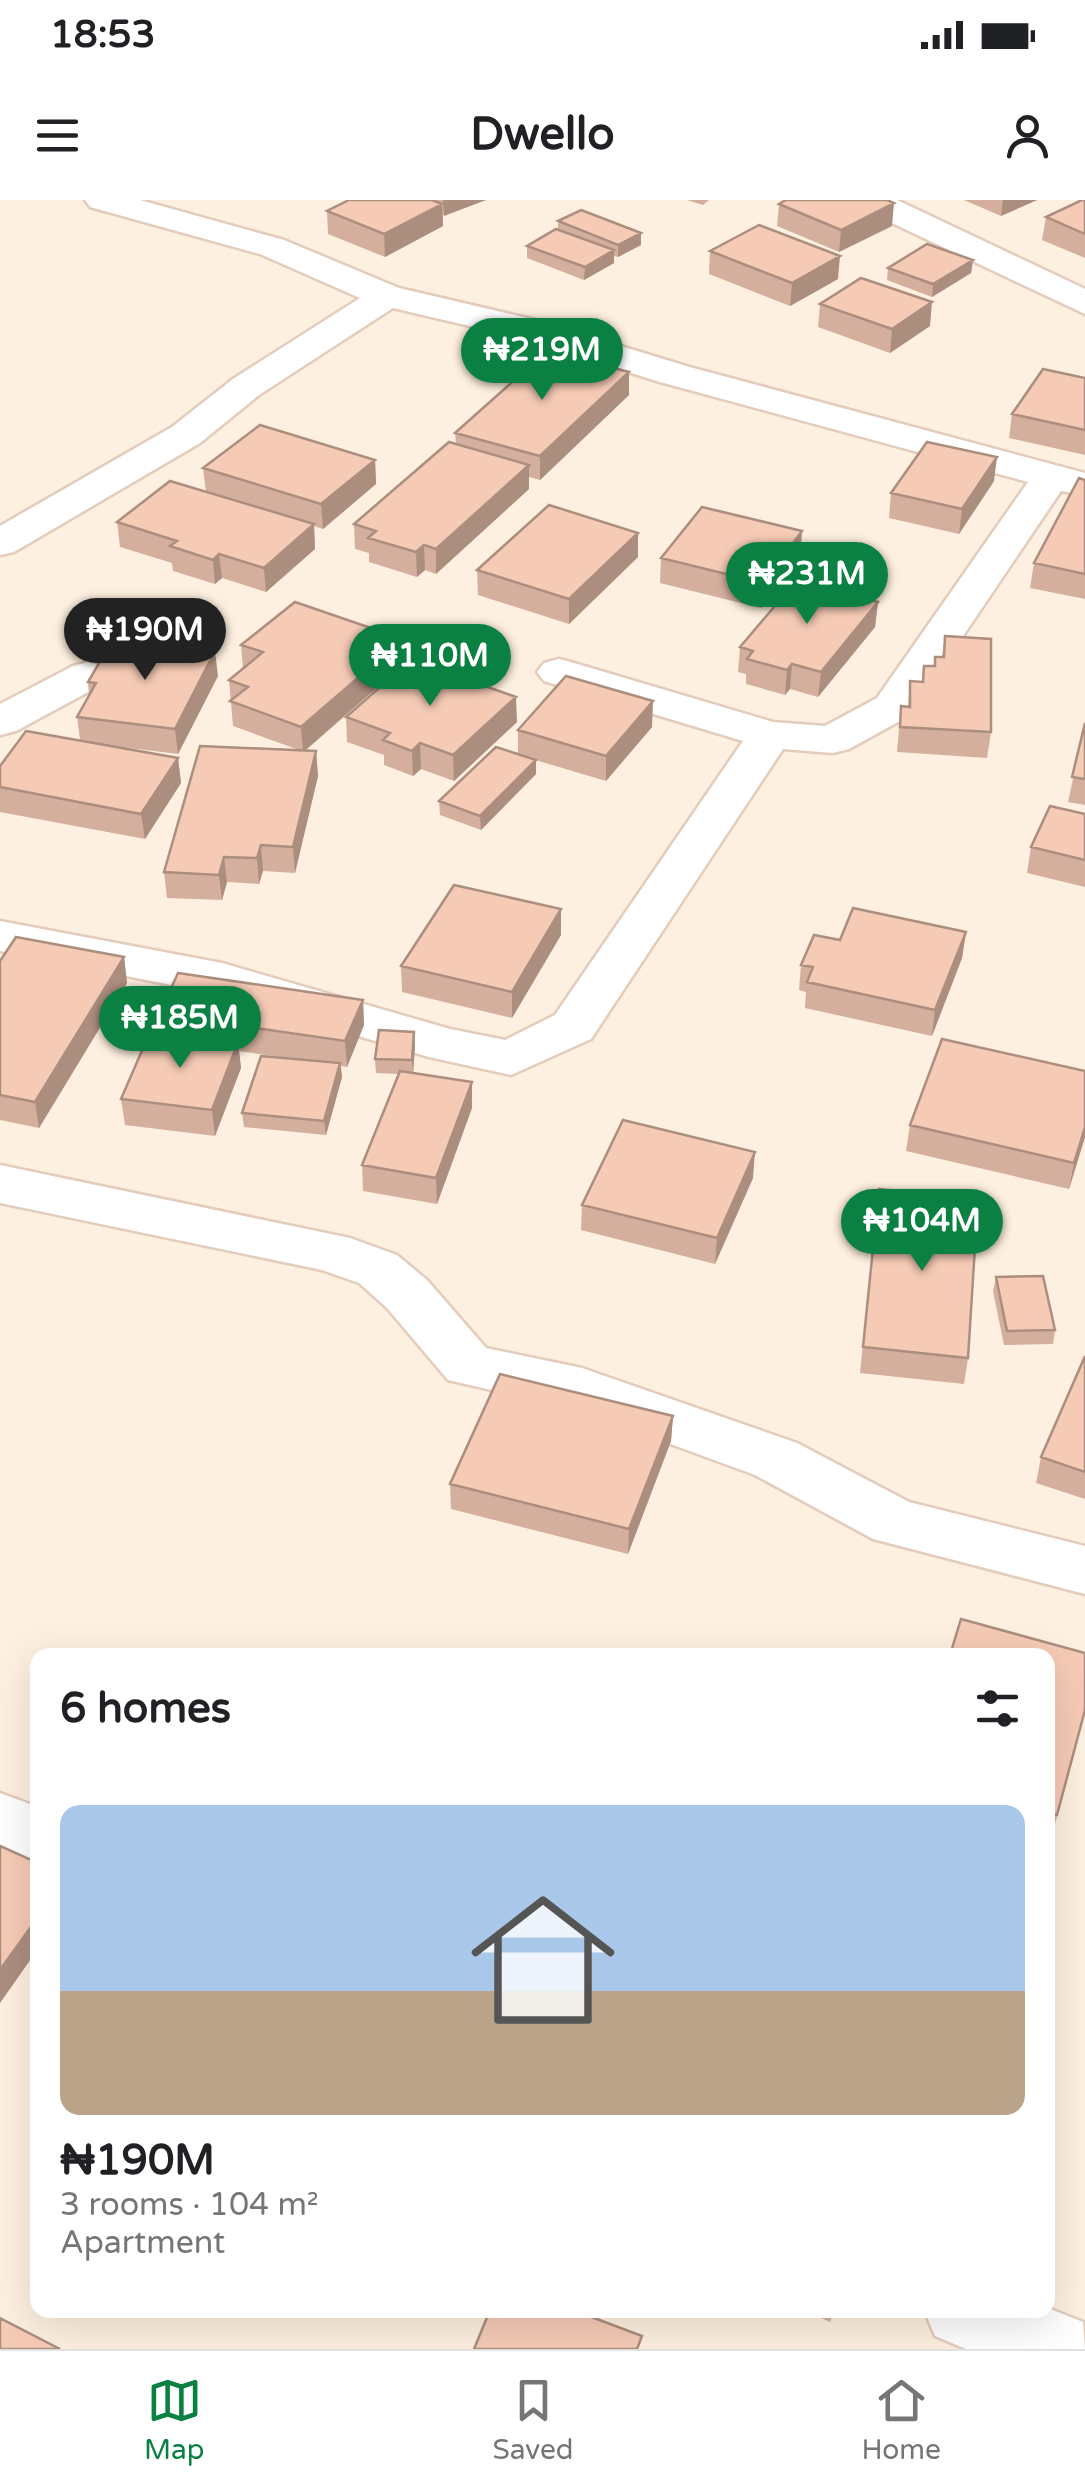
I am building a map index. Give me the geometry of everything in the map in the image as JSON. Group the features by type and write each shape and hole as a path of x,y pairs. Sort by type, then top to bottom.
{"street":[{"path":"102,200 272,248 387,296 523,328 691,379 1067,481 893,708 834,740 770,734 559,672"},
{"path":"870,200 1085,303"},
{"path":"0,543 186,435 246,387 387,296"},
{"path":"0,722 88,675"},
{"path":"0,936 222,979 447,1045 510,1058 573,1027 770,734"},
{"path":"0,1184 330,1252 378,1269 406,1294 468,1365 582,1388 776,1459 894,1522 1085,1570"},
{"path":"0,1821 30,1834"},
{"path":"981,2318 1056,2349"}],"building":[{"path":"349,200 432,200 442,204 384,234 327,211"},
{"path":"786,200 894,203 841,230 779,204"},
{"path":"1082,200 1085,234 1046,217"},
{"path":"581,210 641,233 618,245 558,221"},
{"path":"759,225 840,256 792,283 710,251"},
{"path":"556,229 614,250 585,267 527,246"},
{"path":"927,244 973,260 933,284 888,268"},
{"path":"861,278 932,302 892,329 820,304"},
{"path":"547,351 629,372 540,456 455,433"},
{"path":"1043,369 1085,378 1085,430 1012,414"},
{"path":"260,425 375,460 321,504 203,468"},
{"path":"449,442 529,465 436,549 424,545 416,552 368,538 376,531 354,524"},
{"path":"927,442 997,457 962,509 891,493"},
{"path":"1079,478 1085,480 1085,574 1034,563"},
{"path":"170,481 314,524 264,568 219,554 213,560 170,546 177,541 117,522"},
{"path":"549,505 638,533 569,599 477,570"},
{"path":"702,507 802,531 763,583 661,558"},
{"path":"797,580 878,602 821,672 792,664 787,670 747,659 753,651 740,647"},
{"path":"295,602 403,639 301,727 230,701 248,687 229,680 263,652 241,645"},
{"path":"945,636 991,639 991,732 900,727 901,706 910,707 910,681 923,682 924,666 935,666 935,657 944,657"},
{"path":"113,639 215,651 175,729 77,717 96,683 88,682"},
{"path":"411,660 516,697 453,755 420,743 412,751 383,740 390,733 346,717"},
{"path":"566,676 653,701 606,756 518,730"},
{"path":"1085,723 1085,779 1072,777"},
{"path":"26,731 178,758 141,814 0,787 0,766"},
{"path":"200,746 316,751 293,847 261,845 257,858 224,857 219,875 164,872"},
{"path":"496,747 536,760 480,816 439,801"},
{"path":"1050,806 1085,814 1085,860 1031,847"},
{"path":"454,885 561,909 512,992 401,966"},
{"path":"853,908 966,932 935,1010 807,982 813,967 801,965 814,935 840,940"},
{"path":"16,937 124,957 35,1102 0,1095 0,961"},
{"path":"178,973 363,1000 345,1041 159,1014"},
{"path":"379,1030 414,1032 412,1060 375,1059"},
{"path":"150,1032 238,1042 212,1110 121,1099"},
{"path":"942,1039 1085,1071 1085,1127 1074,1163 910,1125"},
{"path":"261,1056 340,1063 324,1121 242,1113"},
{"path":"400,1071 472,1082 436,1178 362,1165"},
{"path":"623,1120 755,1152 717,1238 582,1205"},
{"path":"879,1189 978,1199 968,1358 863,1347"},
{"path":"1043,1276 1055,1330 1007,1331 996,1277"},
{"path":"1085,1356 1085,1472 1041,1457"},
{"path":"500,1374 673,1416 629,1529 450,1484"},
{"path":"961,1619 1085,1653 1085,1710 1057,1815 1055,1648 952,1648"},
{"path":"0,1846 30,1859 30,1928 0,1970"},
{"path":"0,2318 60,2349 0,2349"},
{"path":"487,2318 594,2318 642,2336 637,2349 474,2349"}]}
